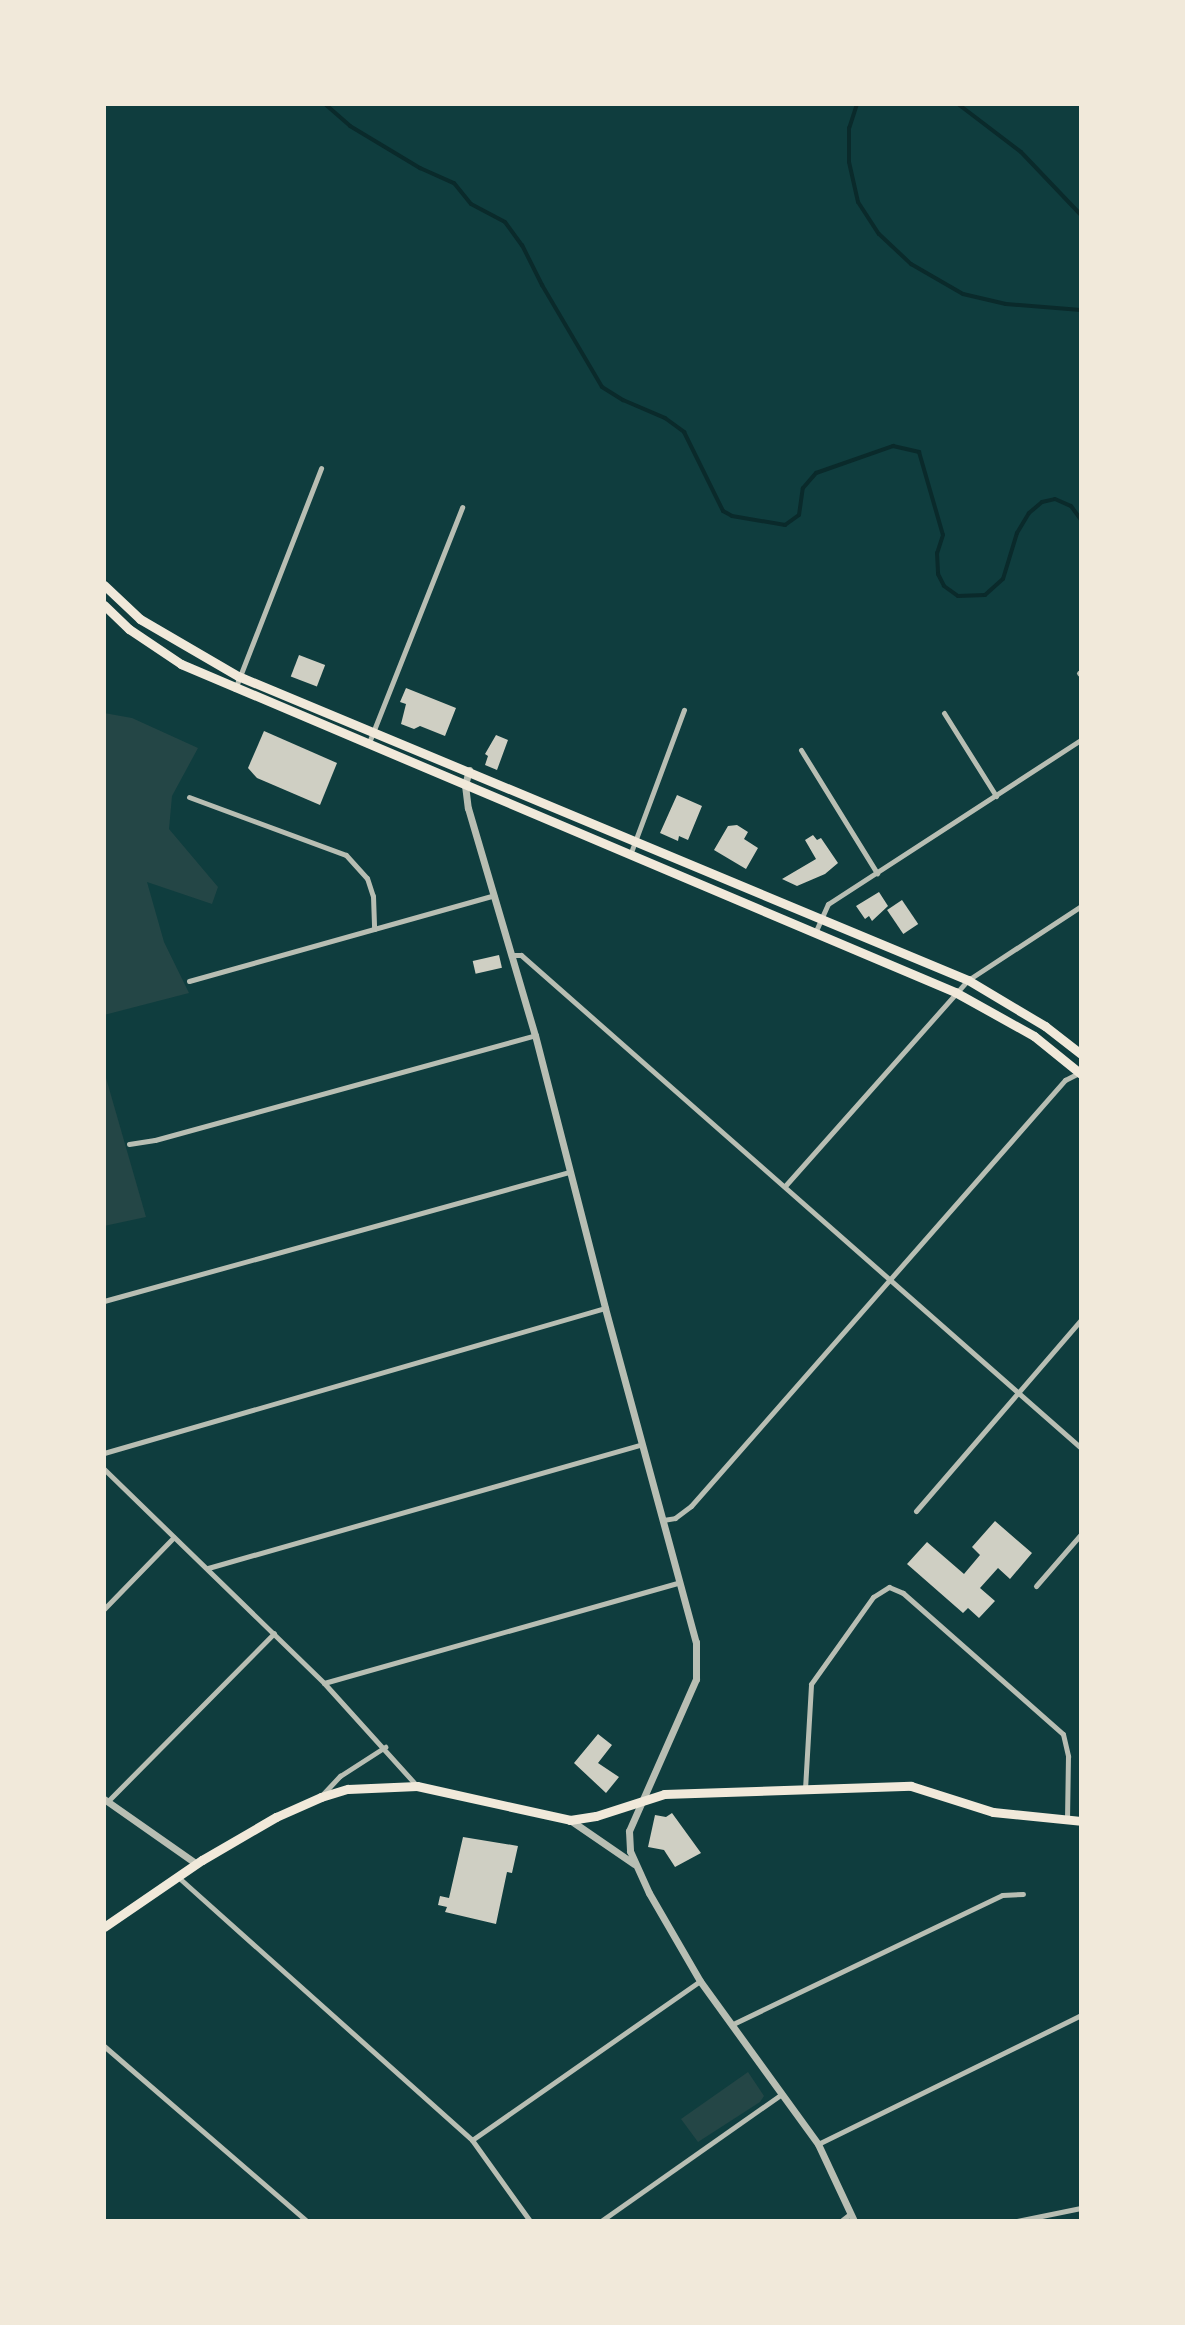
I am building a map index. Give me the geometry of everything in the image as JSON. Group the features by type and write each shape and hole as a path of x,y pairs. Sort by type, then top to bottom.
{"main road":[{"path":"104,585 140,619 238,676 968,980 1045,1026 1081,1054"},
{"path":"104,605 129,629 181,664 234,690 955,992 1034,1036 1081,1073"},
{"path":"104,1927 197,1864 276,1817 348,1789 417,1786 570,1820 596,1816 664,1794 911,1786 993,1812 1081,1821"}],"street":[{"path":"234,690 321,468"},
{"path":"368,746 462,507"},
{"path":"629,856 684,710"},
{"path":"944,713 996,796"},
{"path":"815,933 828,904 1081,740"},
{"path":"801,750 877,873"},
{"path":"469,770 465,785 468,808 535,1035 696,1642 696,1679 629,1831 634,1864 700,1981 818,2144 853,2217 841,2221"},
{"path":"189,797 346,855 367,878 373,896 374,929"},
{"path":"189,981 494,895"},
{"path":"785,1186 955,992 968,980 1081,906"},
{"path":"512,955 521,955 1081,1448"},
{"path":"129,1144 155,1140 535,1035"},
{"path":"663,1520 675,1518 691,1506 1065,1080 1081,1073"},
{"path":"104,1301 570,1172"},
{"path":"104,1453 605,1308"},
{"path":"916,1511 1081,1320"},
{"path":"208,1568 642,1444"},
{"path":"104,1469 324,1683 417,1786"},
{"path":"1036,1586 1081,1534"},
{"path":"104,1609 174,1537"},
{"path":"324,1683 680,1582"},
{"path":"805,1789 811,1684 873,1597 889,1587 903,1593 1063,1734 1068,1756 1067,1819"},
{"path":"197,1864 106,1800 274,1633"},
{"path":"321,1797 340,1776 385,1747"},
{"path":"570,1820 634,1864"},
{"path":"177,1877 472,2140 530,2221"},
{"path":"733,2024 1002,1895 1023,1894"},
{"path":"472,2140 700,1981"},
{"path":"818,2144 1081,2015"},
{"path":"104,2046 307,2221"},
{"path":"601,2221 783,2094"},
{"path":"1017,2221 1081,2208"}],"shaded area":[{"path":"104,713 132,718 198,748 172,796 169,829 218,887 212,904 147,882 164,942 189,993 104,1015"},
{"path":"104,1071 146,1217 104,1226"},
{"path":"748,2072 764,2096 760,2102 698,2142 681,2119"}],"building":[{"path":"299,655 325,665 317,687 291,676"},
{"path":"406,688 456,708 445,736 420,726 414,729 401,724 406,704 400,702"},
{"path":"264,731 337,763 320,805 257,778 248,768"},
{"path":"496,735 508,740 497,770 485,765 488,756 485,754"},
{"path":"677,795 702,806 688,840 679,836 678,841 660,833"},
{"path":"737,825 748,832 744,839 758,848 746,869 714,850 728,826"},
{"path":"813,835 817,840 821,838 838,863 825,874 797,886 782,879 816,859 805,840"},
{"path":"879,892 888,906 872,921 869,916 865,919 856,906"},
{"path":"902,900 918,924 903,934 887,910"},
{"path":"499,955 502,968 476,974 473,961"},
{"path":"995,1521 1032,1553 1010,1579 998,1568 980,1588 995,1601 979,1618 968,1608 963,1613 907,1564 927,1542 964,1574 980,1555 972,1547"},
{"path":"598,1734 612,1745 598,1763 619,1777 606,1793 574,1763"},
{"path":"672,1813 701,1853 675,1867 664,1850 648,1847 655,1815 666,1817"},
{"path":"463,1837 518,1846 512,1873 507,1872 496,1924 445,1912 447,1907 438,1905 440,1896 449,1898"}],"waterway":[{"path":"325,104 350,126 420,168 454,183 471,204 505,222 522,245 602,387 665,418 684,432 723,511 732,516 785,525 799,515 803,488 816,473 893,446 919,452 943,535 937,553 938,574 944,586 958,596 985,595 1003,579 1017,533 1029,513 1042,502 1055,499 1071,506 1081,520"},
{"path":"857,104 849,128 849,162 858,202 879,234 911,264 963,294 1006,304 1081,310"},
{"path":"958,104 1021,152 1081,215"}]}
